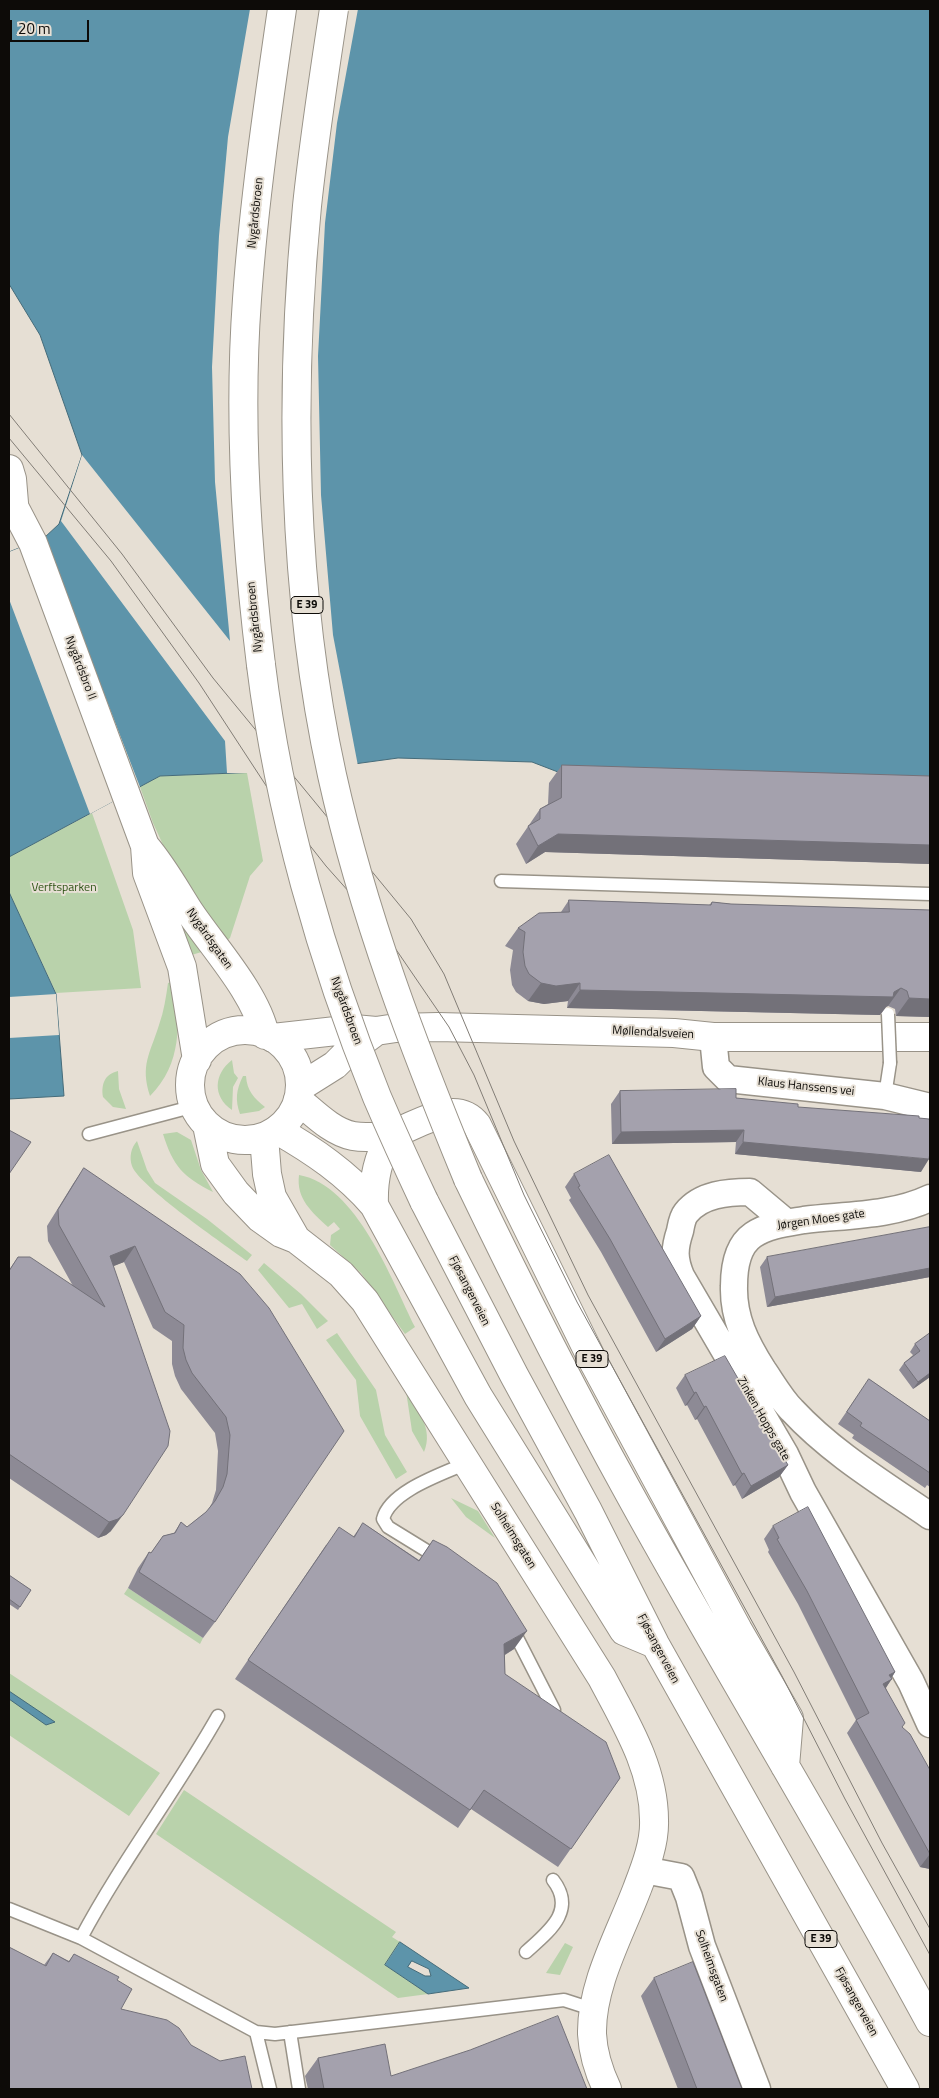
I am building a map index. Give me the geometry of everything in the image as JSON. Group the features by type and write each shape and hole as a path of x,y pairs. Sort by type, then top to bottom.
{"main road":[{"name":"Nygårdsbroen","path":"282,9 267,113 247,299 244,477 252,594 264,691 281,785 318,931 377,1097 424,1201"},
{"name":"E 39","path":"334,9 307,206 300,305 298,480 305,590 317,687 332,775 368,912 417,1052 468,1179 555,1354 625,1485 884,1936 930,2022"},
{"path":"9,469 12,479 12,500"},
{"name":"Nygårdsbro II","path":"12,500 33,543 127,794"},
{"name":"Nygårdsgaten","path":"127,794 145,846 146,873 182,967 197,1060"},
{"name":"Nygårdsgaten","path":"145,846 163,867 188,910 221,954 262,1018 269,1036"},
{"name":"Møllendalsveien","path":"269,1036 345,1030 376,1031 396,1028 438,1027 674,1033 713,1037 930,1037"},
{"path":"243,1031 269,1036 293,1059 299,1093 290,1116 271,1133 249,1140 234,1139 220,1134 201,1115 191,1088 193,1069 197,1060 203,1051 221,1036 243,1031"},
{"name":"Møllendalsveien","path":"299,1093 376,1031"},
{"name":"E 39","path":"299,1093 339,1131 358,1136 391,1134 424,1120 452,1113 466,1116 477,1126 593,1361 738,1630 789,1718 785,1766"},
{"name":"Solheimsgaten","path":"201,1115 215,1164 236,1194 260,1218 281,1233 296,1239 342,1274 365,1301 602,1678 629,1728 643,1763 653,1805 654,1821 644,1870 602,1979 595,2010 592,2034 595,2056 607,2089"},
{"path":"271,1133 338,1168 355,1183 374,1205 478,1396 624,1631 655,1644"},
{"name":"Solheimsgaten","path":"271,1133 267,1174 272,1196 296,1239"},
{"path":"374,1205 373,1183 377,1165 391,1134"},
{"name":"Fjøsangerveien","path":"424,1201 504,1358 588,1511 655,1644 905,2089"}],"street":[{"name":"Klaus Hanssens vei","path":"713,1037 716,1067 728,1079 885,1096 930,1107"},
{"name":"Zinken Hopps gate","path":"786,1223 750,1192 724,1192 699,1202 685,1214 674,1248 676,1262 681,1276 785,1454 803,1492 911,1682 930,1724"},
{"name":"Jørgen Moes gate","path":"930,1198 915,1205 890,1211 786,1223 765,1228 752,1235 743,1245 736,1259 734,1294 736,1318 750,1349 791,1410 837,1453 930,1516"},
{"name":"Solheimsgaten","path":"644,1870 681,1877 689,1897 702,1946 757,2089"}],"lane":[{"path":"501,880 930,894"},
{"path":"885,1096 890,1063 888,1014"},
{"path":"89,1134 201,1115"},
{"path":"455,1568 403,1538 388,1527 383,1519 388,1507 420,1483 467,1462"},
{"path":"503,1611 554,1710"},
{"path":"81,1938 104,1897 168,1794 194,1758 218,1716"},
{"path":"526,1952 554,1926 561,1913 560,1889 553,1880"},
{"path":"9,1909 81,1938 256,2032 290,2032 564,2000 595,2010"},
{"path":"256,2032 270,2089"},
{"path":"290,2032 299,2089"}],"green space":[{"path":"247,773 263,861 250,876 230,938 224,943 177,875 153,823 140,787 160,776"},
{"name":"Verftsparken","path":"92,813 133,930 141,988 56,993 9,892 9,857"},
{"path":"178,911 205,951 188,956 172,913"},
{"path":"176,981 178,1027 174,1056 161,1083 150,1096 146,1076 147,1060 162,1014 168,983"},
{"path":"232,1060 234,1073 238,1078 233,1087 232,1110 221,1098 218,1092 218,1085 222,1072"},
{"path":"118,1071 119,1089 126,1109 113,1107 103,1097 103,1084 105,1080 110,1074"},
{"path":"243,1076 246,1076 252,1094 265,1107 259,1111 240,1114 237,1095"},
{"path":"177,1132 191,1140 201,1170 213,1192 194,1181 175,1162 163,1134"},
{"path":"137,1141 147,1170 155,1183 207,1219 252,1255 247,1261 166,1201 138,1175 132,1166 131,1159 132,1150"},
{"path":"299,1175 320,1183 338,1196 355,1215 383,1261 415,1327 405,1334 361,1273 330,1245 331,1235 340,1229 334,1222 328,1227 306,1204 300,1191"},
{"path":"264,1263 301,1294 328,1321 317,1329 302,1304 289,1308 258,1270"},
{"path":"337,1333 376,1390 385,1435 407,1472 396,1479 360,1416 356,1380 326,1340"},
{"path":"406,1391 426,1427 427,1444 424,1452 412,1431"},
{"path":"451,1498 478,1511 495,1538 466,1517"},
{"path":"128,1588 203,1638 200,1644 124,1594"},
{"path":"9,1673 160,1773 129,1816 9,1735"},
{"path":"184,1790 396,1932 392,1937 400,1942 385,1965 428,1994 398,1998 156,1834"},
{"path":"565,1943 573,1947 560,1975 546,1973"}],"water":[{"path":"9,9 930,9 930,794 558,772 532,762 398,758 310,770 160,776 9,857 9,552 44,538 59,524 82,455 40,335 9,284"},
{"path":"9,892 56,994 64,1096 9,1099"},
{"path":"9,1691 55,1722 46,1725 9,1699"},
{"path":"400,1942 469,1988 428,1994 385,1965","holes":["412,1961 429,1969 431,1976 425,1976 408,1967"]}],"pier":[{"path":"250,9 358,9 337,123 325,223 318,356 321,495 333,635 358,766 310,773 253,775 252,773 227,773 225,741 61,521 82,455 230,641 215,482 212,367 219,236 228,137"},
{"path":"44,538 140,787 90,814 9,599 9,552"},
{"path":"56,994 59,1035 9,1038 9,997"}],"building":[{"path":"562,765 930,776 930,845 558,834 538,846 528,826 540,819 540,809 561,798"},
{"path":"569,900 711,905 712,902 930,910 930,999 909,998 907,991 901,988 894,992 893,997 580,990 580,983 556,986 541,983 529,974 525,966 523,952 525,932 518,928 539,913 569,912"},
{"path":"736,1089 736,1098 798,1104 798,1107 919,1116 919,1118 929,1119 929,1159 743,1142 744,1130 621,1132 620,1091"},
{"path":"9,1130 31,1142 9,1174"},
{"path":"609,1155 701,1316 665,1339 610,1239 578,1187 580,1186 574,1174"},
{"path":"84,1168 240,1274 269,1308 344,1431 215,1622 139,1572 149,1552 151,1553 163,1536 175,1533 181,1522 187,1527 206,1512 215,1501 223,1487 227,1474 230,1435 226,1417 192,1373 186,1360 183,1348 184,1325 165,1312 135,1246 110,1256 170,1431 168,1446 123,1515 109,1522 9,1454 9,1271 18,1257 30,1257 105,1307 59,1225 58,1210"},
{"path":"930,1227 930,1268 775,1297 767,1257"},
{"path":"930,1333 930,1373 918,1382 904,1363 920,1351 915,1344"},
{"path":"725,1356 788,1465 751,1486 744,1473 742,1474 706,1406 704,1407 696,1392 694,1393 685,1375"},
{"path":"869,1379 930,1421 930,1473 860,1426 862,1423 847,1412"},
{"path":"808,1507 895,1672 889,1675 892,1679 883,1684 905,1723 902,1727 910,1734 930,1770 930,1854 856,1720 869,1713 807,1591 777,1539 779,1538 773,1526"},
{"path":"363,1523 419,1561 433,1540 447,1547 497,1583 527,1631 504,1644 505,1674 606,1742 620,1778 571,1849 484,1790 470,1810 248,1660 339,1527 354,1537"},
{"path":"9,1575 31,1590 20,1607 9,1599"},
{"path":"9,1947 46,1966 53,1953 69,1962 74,1954 119,1977 117,1980 132,1989 121,2009 167,2020 179,2028 191,2045 220,2061 245,2056 252,2089 9,2089"},
{"path":"693,1962 742,2089 697,2089 654,1978"},
{"path":"558,2016 587,2089 324,2089 318,2058 385,2044 391,2076 470,2050"}],"tram line":[{"path":"9,414 122,554 213,678 411,919 444,974 514,1141 588,1295 794,1672 882,1843 930,1929"},
{"path":"9,438 111,561 199,683 282,810 326,866 382,929 449,1027 474,1075 524,1195 577,1302 782,1676 845,1799 930,1955"}]}
